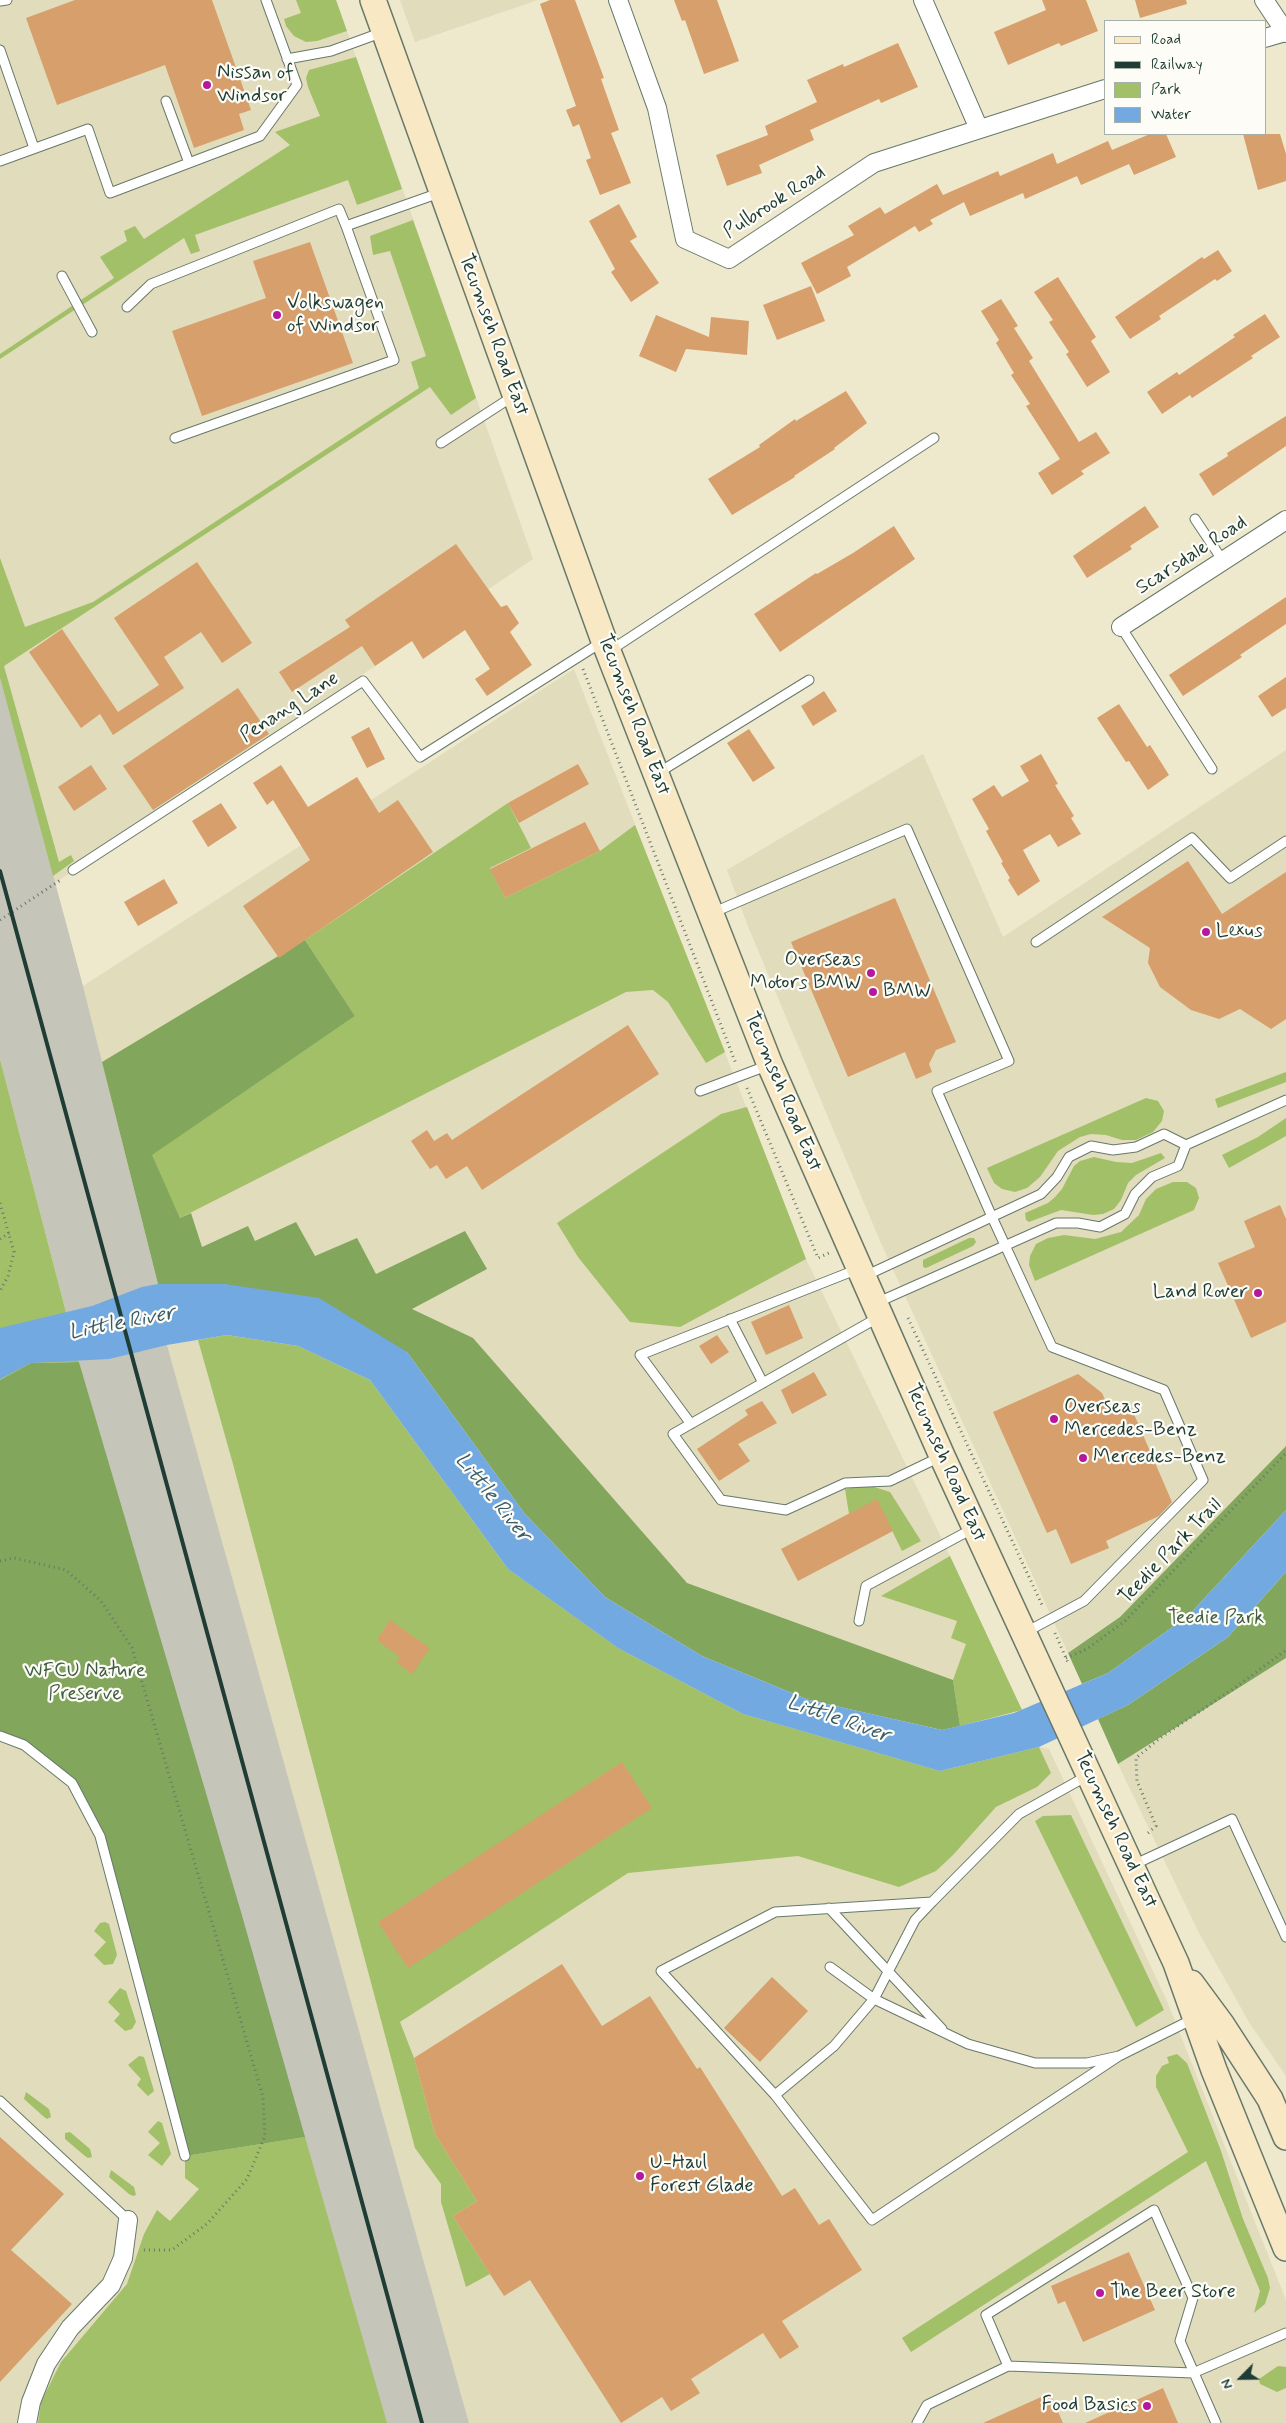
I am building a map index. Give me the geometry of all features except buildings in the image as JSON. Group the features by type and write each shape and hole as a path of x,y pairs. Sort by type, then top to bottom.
{"main road":[{"name":"Tecumseh Road East","path":"373,0 606,646 770,1064 876,1311 974,1528 1176,1963 1214,2070 1286,2248"},
{"name":"Tecumseh Road East","path":"1176,1963 1222,2025 1276,2104 1286,2137"}],"street":[{"name":"Pulbrook Road","path":"618,0 656,108 686,239 729,258 874,163 1104,89"},
{"path":"924,0 979,129"},
{"path":"1264,0 1286,32 1266,38"},
{"name":"Scarsdale Road","path":"1121,627 1286,520"},
{"path":"27,2423 31,2402 46,2364 70,2328 111,2285 123,2258 128,2220"}],"lane":[{"path":"0,1 7,0"},
{"path":"0,161 88,129 110,193 260,136 297,85 266,0"},
{"path":"287,59 332,51 384,32"},
{"path":"0,50 34,148"},
{"path":"166,101 189,163"},
{"path":"346,226 442,192"},
{"path":"127,307 151,284 339,209 394,360 175,438"},
{"path":"62,276 92,332"},
{"path":"440,443 515,395"},
{"name":"Penang Lane","path":"73,870 364,681 420,758 579,657 606,646 934,438"},
{"path":"1195,520 1223,561"},
{"path":"1121,627 1212,769"},
{"path":"656,774 809,680"},
{"path":"710,914 908,829 1010,1061 937,1091 992,1217 1052,1348 1164,1390 1203,1480 1084,1601 1023,1633"},
{"path":"1036,942 1192,838 1230,878 1286,841"},
{"path":"700,1091 770,1064"},
{"path":"942,1456 890,1481 845,1483 786,1510 720,1500 673,1434 763,1383 876,1311 1005,1245 1056,1222 1100,1227 1125,1214 1135,1194 1152,1178 1178,1166 1186,1146 1286,1100"},
{"path":"691,1424 640,1355 730,1319 860,1273 992,1217 1040,1194 1057,1177 1069,1157 1091,1146 1113,1150 1136,1147 1164,1134 1186,1146"},
{"path":"730,1319 763,1383"},
{"path":"859,1621 866,1586 974,1528"},
{"path":"0,1736 24,1745 72,1783 100,1836 185,2156"},
{"path":"775,2095 834,2046 874,1999 915,1920 932,1902 1019,1814 1089,1774"},
{"path":"1131,1866 1232,1819 1286,1937"},
{"path":"932,1902 775,1912 661,1971 775,2095 872,2220 1120,2056 1196,2018"},
{"path":"829,1908 946,2034"},
{"path":"830,1967 874,1999 968,2044 1035,2063 1087,2063 1120,2056"},
{"path":"0,2101 128,2220"},
{"path":"1008,2366 986,2315 1154,2210 1193,2298 1180,2341 1216,2423"},
{"path":"917,2423 926,2405 1008,2366 1194,2372 1286,2333"}],"path":[{"path":"579,657 741,1075 818,1258"},
{"path":"0,920 73,870"},
{"path":"0,1203 14,1252 8,1276 0,1290"},
{"path":"0,1239 9,1234"},
{"path":"909,1319 1041,1604"},
{"name":"Teedie Park Trail","path":"1066,1658 1087,1649 1125,1621 1286,1453"},
{"path":"0,1561 14,1558 66,1570 102,1601 132,1648 263,2097 265,2136 247,2179 208,2224 172,2250 140,2250"},
{"path":"1057,1637 1069,1665"},
{"path":"1148,1833 1156,1826 1137,1781 1136,1758 1160,1738 1239,1685 1286,1650"}],"shaded area":[{"path":"0,0 336,0 533,559 55,883 0,678"},
{"path":"400,0 538,0 415,42"},
{"path":"574,669 806,1259 939,1533 1022,1710 942,1730 525,1514 407,1352 225,1284 158,1284 83,986"},
{"path":"0,678 83,986 158,1284 167,1345 469,2423 385,2423 79,1362 0,1059"},
{"path":"1286,750 1286,1446 1120,1617 1068,1653 880,1241 747,924 727,870 923,754 1003,937"},
{"path":"227,1335 508,1569 940,1771 1039,1747 1049,1749 1167,2001 1286,2300 1286,2423 469,2423 167,1345"},
{"path":"79,1362 387,2423 0,2423 0,1380"},
{"path":"1286,1658 1286,2076 1250,2024 1199,1933 1118,1764"}],"green space":[{"path":"296,0 336,0 347,31 317,41 306,42 294,36 286,26 284,19 301,13"},
{"path":"356,57 402,189 357,205 348,180 195,235 200,251 191,254 184,238 0,359 0,354 114,278 100,257 127,241 124,231 135,226 144,239 290,145 275,132 320,116 308,87 306,78 309,70"},
{"path":"413,220 476,398 451,415 430,387 4,666 59,862 71,855 74,861 53,876 0,678 0,558 25,627 93,602 419,388 411,362 426,356 390,251 373,255 370,236"},
{"path":"508,803 531,848 490,868 505,898 600,851 635,825 725,1052 706,1063 668,1002 653,990 626,992 180,1218 151,1155 355,1016 305,940"},
{"path":"305,940 355,1016 152,1155 180,1218 191,1213 202,1247 248,1226 255,1241 296,1222 315,1256 357,1238 376,1274 465,1231 487,1269 412,1309 473,1338 687,1583 953,1680 960,1726 942,1730 809,1700 702,1656 605,1597 525,1514 407,1352 225,1284 158,1284 102,1062"},
{"path":"0,1059 79,1362 31,1363 0,1380"},
{"path":"1286,1072 1286,1082 1218,1108 1215,1099"},
{"path":"1146,1098 1158,1101 1164,1111 1162,1121 1153,1132 1136,1140 1122,1140 1106,1135 1091,1134 1080,1137 1058,1151 1040,1177 1027,1188 1015,1192 1002,1189 994,1183 987,1168"},
{"path":"747,1107 806,1259 680,1327 630,1322 578,1257 557,1223 721,1114"},
{"path":"1286,1118 1286,1136 1229,1168 1222,1155 1258,1137"},
{"path":"1161,1153 1165,1158 1136,1175 1128,1183 1121,1200 1114,1209 1103,1214 1093,1215 1061,1210 1029,1222 1026,1220 1025,1213 1048,1203 1055,1197 1062,1189 1074,1166 1080,1161 1094,1157 1116,1162 1132,1163"},
{"path":"1173,1182 1187,1182 1196,1188 1199,1198 1194,1210 1035,1281 1029,1265 1030,1256 1036,1244 1048,1238 1064,1235 1095,1239 1121,1232 1139,1215 1146,1199 1156,1189"},
{"path":"969,1238 974,1238 976,1242 973,1246 926,1268 923,1267 923,1260"},
{"path":"227,1335 298,1346 370,1380 508,1569 618,1648 743,1714 940,1771 1039,1747 1051,1773 1037,1787 996,1807 936,1871 899,1887 798,1856 628,1873 400,2022 414,2058 435,2134 477,2201 453,2216 490,2274 466,2287 441,2202 441,2184 415,2148 233,1464 198,1340"},
{"name":"WFCU Nature Preserve","path":"79,1362 241,1912 305,2137 185,2156 100,1836 72,1783 24,1745 0,1736 0,1380 31,1363"},
{"path":"1286,1446 1286,1510 1188,1616 1108,1673 1082,1684 1068,1653 1120,1617"},
{"path":"868,1485 890,1492 921,1541 902,1551 877,1500 849,1514 845,1489"},
{"path":"950,1556 1022,1710 960,1726 953,1680 966,1644 951,1638 957,1621 881,1596"},
{"path":"1286,1572 1286,1658 1118,1764 1098,1719 1128,1705 1228,1637"},
{"path":"1071,1815 1164,2010 1136,2027 1035,1821 1043,1816"},
{"path":"105,1922 109,1924 117,1955 113,1964 104,1965 94,1955 106,1942 94,1931 100,1923"},
{"path":"120,1988 126,1991 136,2022 132,2029 125,2031 114,2021 120,2014 108,2002"},
{"path":"1177,2054 1187,2063 1221,2151 1243,2219 1268,2278 1270,2288 1265,2304 1254,2313 1260,2291 1206,2161 911,2352 902,2338 1188,2152 1156,2087 1156,2076 1162,2066 1169,2063 1167,2057"},
{"path":"139,2056 144,2057 154,2091 148,2096 137,2085 141,2079 128,2065"},
{"path":"26,2092 49,2109 51,2117 47,2119 24,2099"},
{"path":"158,2121 162,2123 171,2154 162,2166 148,2155 160,2143 148,2132"},
{"path":"70,2132 90,2149 92,2157 88,2158 65,2139 65,2133"},
{"path":"305,2137 387,2423 38,2423 41,2402 61,2362 127,2284 144,2234 157,2210 170,2221 199,2189 185,2178 185,2156"},
{"path":"111,2170 134,2187 136,2195 129,2194 109,2177"},
{"path":"1278,2366 1286,2367 1286,2388 1277,2392 1260,2384 1259,2379"}],"water":[{"name":"Little River","path":"158,1284 225,1284 319,1298 407,1352 525,1514 605,1597 702,1656 809,1700 942,1730 1014,1713 1108,1673 1188,1616 1286,1510 1286,1572 1228,1637 1128,1705 1039,1747 940,1771 743,1714 618,1648 508,1569 370,1380 298,1346 227,1335 167,1345 109,1359 31,1363 0,1379 0,1328 92,1306 142,1287"}],"railway":[{"path":"0,871 422,2423"}],"place":[{"name":"Nissan of Windsor","path":"207,85"},
{"name":"Volkswagen of Windsor","path":"277,315"},
{"name":"Lexus","path":"1206,932"},
{"name":"Overseas Motors BMW","path":"871,973"},
{"name":"BMW","path":"873,992"},
{"name":"Land Rover","path":"1258,1293"},
{"name":"Overseas Mercedes-Benz","path":"1054,1419"},
{"name":"Mercedes-Benz","path":"1083,1458"},
{"name":"U-Haul Forest Glade","path":"640,2176"},
{"name":"The Beer Store","path":"1100,2293"},
{"name":"Food Basics","path":"1147,2406"}],"park label":[{"name":"Teedie Park","path":"1216,1619"}]}
